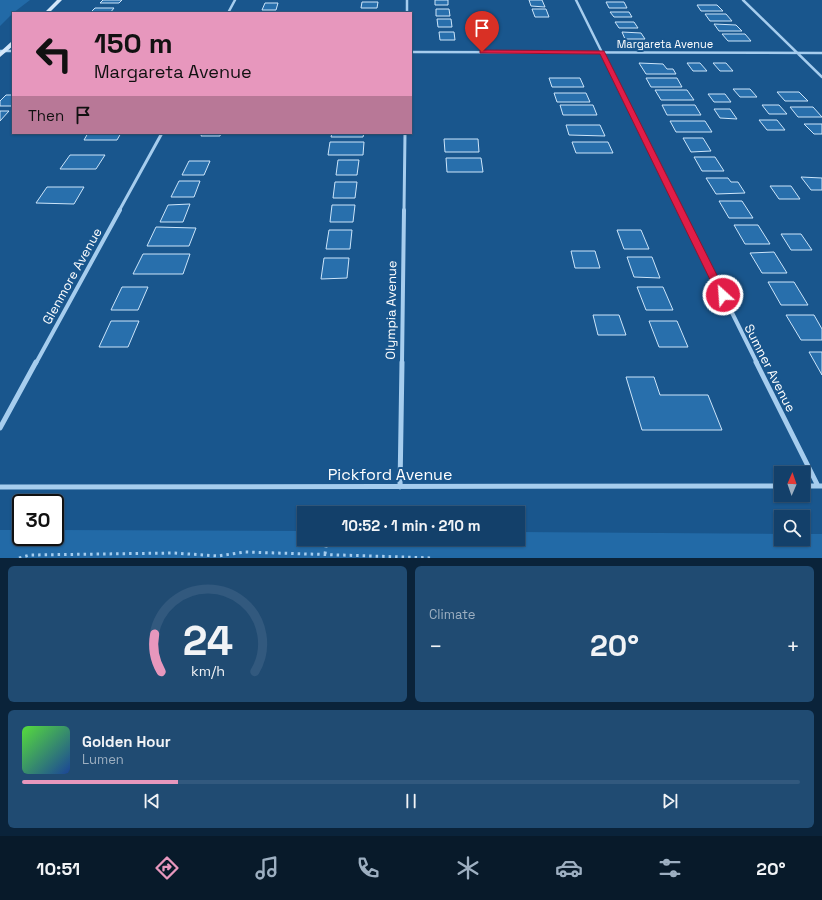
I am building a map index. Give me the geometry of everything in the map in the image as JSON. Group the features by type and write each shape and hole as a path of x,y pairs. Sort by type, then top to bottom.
{"main road":[{"path":"47,12 60,0"},
{"path":"1,52 12,44"}],"street":[{"path":"229,12 235,0"},
{"path":"407,0 407,12"},
{"name":"Sumner Avenue","path":"576,0 820,486"},
{"path":"744,0 822,77"},
{"path":"1,52 12,51"},
{"name":"Margareta Avenue","path":"412,52 822,53"},
{"name":"Glenmore Avenue","path":"0,428 161,134"},
{"name":"Olympia Avenue","path":"400,487 405,134"},
{"name":"Pickford Avenue","path":"0,487 774,486"}],"path":[{"path":"325,554 326,546"},
{"path":"19,558 30,555 158,553 218,556 245,552 434,558"}],"shaded area":[{"path":"0,0 30,0 14,12 12,12 12,14 0,26"},
{"path":"0,530 12,530 12,546 64,546 64,530 297,531 297,546 525,546 525,532 774,534 774,546 810,546 810,534 822,534 822,558 0,558"}],"building":[{"path":"103,0 122,0 119,3 100,3"},
{"path":"435,0 448,0 448,5 435,5"},
{"path":"529,0 542,0 545,7 531,6"},
{"path":"362,2 378,2 377,8 361,8"},
{"path":"606,2 624,2 627,8 609,8"},
{"path":"265,3 278,3 276,10 262,10"},
{"path":"697,5 717,5 723,11 701,11"},
{"path":"95,8 114,8 111,12 91,12"},
{"path":"436,9 449,9 450,16 436,16"},
{"path":"532,9 546,9 549,17 535,17"},
{"path":"610,12 629,12 632,17 614,17"},
{"path":"705,14 726,14 732,21 710,21"},
{"path":"437,19 451,19 452,27 438,27"},
{"path":"615,22 634,22 638,28 619,28"},
{"path":"714,24 736,25 742,31 719,31"},
{"path":"439,32 454,32 455,40 440,40"},
{"path":"622,32 641,33 645,39 625,39"},
{"path":"722,34 745,34 751,41 728,41"},
{"path":"639,63 663,64 667,69 673,69 676,74 646,74"},
{"path":"687,63 700,63 707,71 693,71"},
{"path":"713,63 726,63 733,71 720,71"},
{"path":"549,78 580,78 584,87 552,87"},
{"path":"646,78 677,78 682,87 651,87"},
{"path":"733,89 750,89 757,97 740,97"},
{"path":"655,90 687,90 694,100 661,100"},
{"path":"777,92 799,92 808,101 785,101"},
{"path":"554,93 586,93 590,102 557,102"},
{"path":"708,94 725,94 731,102 714,102"},
{"path":"6,95 12,95 12,106 0,106 0,101"},
{"path":"560,105 593,105 597,115 563,115"},
{"path":"662,105 695,105 701,115 667,115"},
{"path":"762,105 779,105 787,114 769,114"},
{"path":"790,107 813,107 822,117 798,117"},
{"path":"714,109 730,109 737,119 720,118"},
{"path":"0,111 9,111 0,121"},
{"path":"759,120 777,120 785,130 767,130"},
{"path":"670,121 705,121 712,132 676,132"},
{"path":"804,124 822,124 822,134 814,134"},
{"path":"566,125 600,125 605,136 569,135"},
{"path":"87,134 120,134 117,140 84,140"},
{"path":"202,134 221,134 220,136 201,136"},
{"path":"332,134 364,134 363,137 331,137"},
{"path":"683,138 703,138 711,151 691,152"},
{"path":"444,139 478,139 479,152 445,152"},
{"path":"330,142 364,142 363,155 328,155"},
{"path":"572,142 608,142 613,153 576,153"},
{"path":"70,155 105,155 96,169 60,169"},
{"path":"694,157 715,157 724,171 702,171"},
{"path":"446,158 481,158 483,172 447,172"},
{"path":"338,160 359,160 357,175 336,175"},
{"path":"189,161 210,161 204,175 182,175"},
{"path":"801,177 822,178 822,190 811,190"},
{"path":"706,178 728,178 731,182 738,182 745,193 716,194"},
{"path":"179,181 200,181 194,197 171,197"},
{"path":"335,182 357,182 355,198 333,198"},
{"path":"770,186 791,186 800,199 779,199"},
{"path":"47,187 84,187 74,204 36,203"},
{"path":"719,201 742,201 753,218 729,218"},
{"path":"190,204 183,222 160,222 168,205"},
{"path":"332,205 355,205 353,222 330,222"},
{"path":"734,225 758,225 770,244 745,244"},
{"path":"156,227 196,228 189,246 147,246"},
{"path":"329,230 352,230 350,249 326,249"},
{"path":"617,230 641,230 649,249 624,249"},
{"path":"781,234 801,234 812,250 791,250"},
{"path":"571,251 595,251 600,268 575,268"},
{"path":"774,252 787,273 762,273 750,253"},
{"path":"143,254 190,254 183,274 133,274"},
{"path":"627,257 652,257 660,278 634,277"},
{"path":"324,258 349,258 347,278 321,279"},
{"path":"768,282 794,282 808,305 781,305"},
{"path":"122,287 148,287 138,310 111,310"},
{"path":"637,287 663,287 673,310 646,310"},
{"path":"593,315 619,315 626,335 598,335"},
{"path":"786,315 814,315 822,329 822,340 801,340"},
{"path":"111,321 139,321 128,347 99,347"},
{"path":"649,321 677,321 688,347 659,347"},
{"path":"809,352 822,352 822,375"},
{"path":"626,377 654,377 660,395 708,395 722,430 642,430"}],"route":[{"path":"482,52 602,52 723,295"}]}
